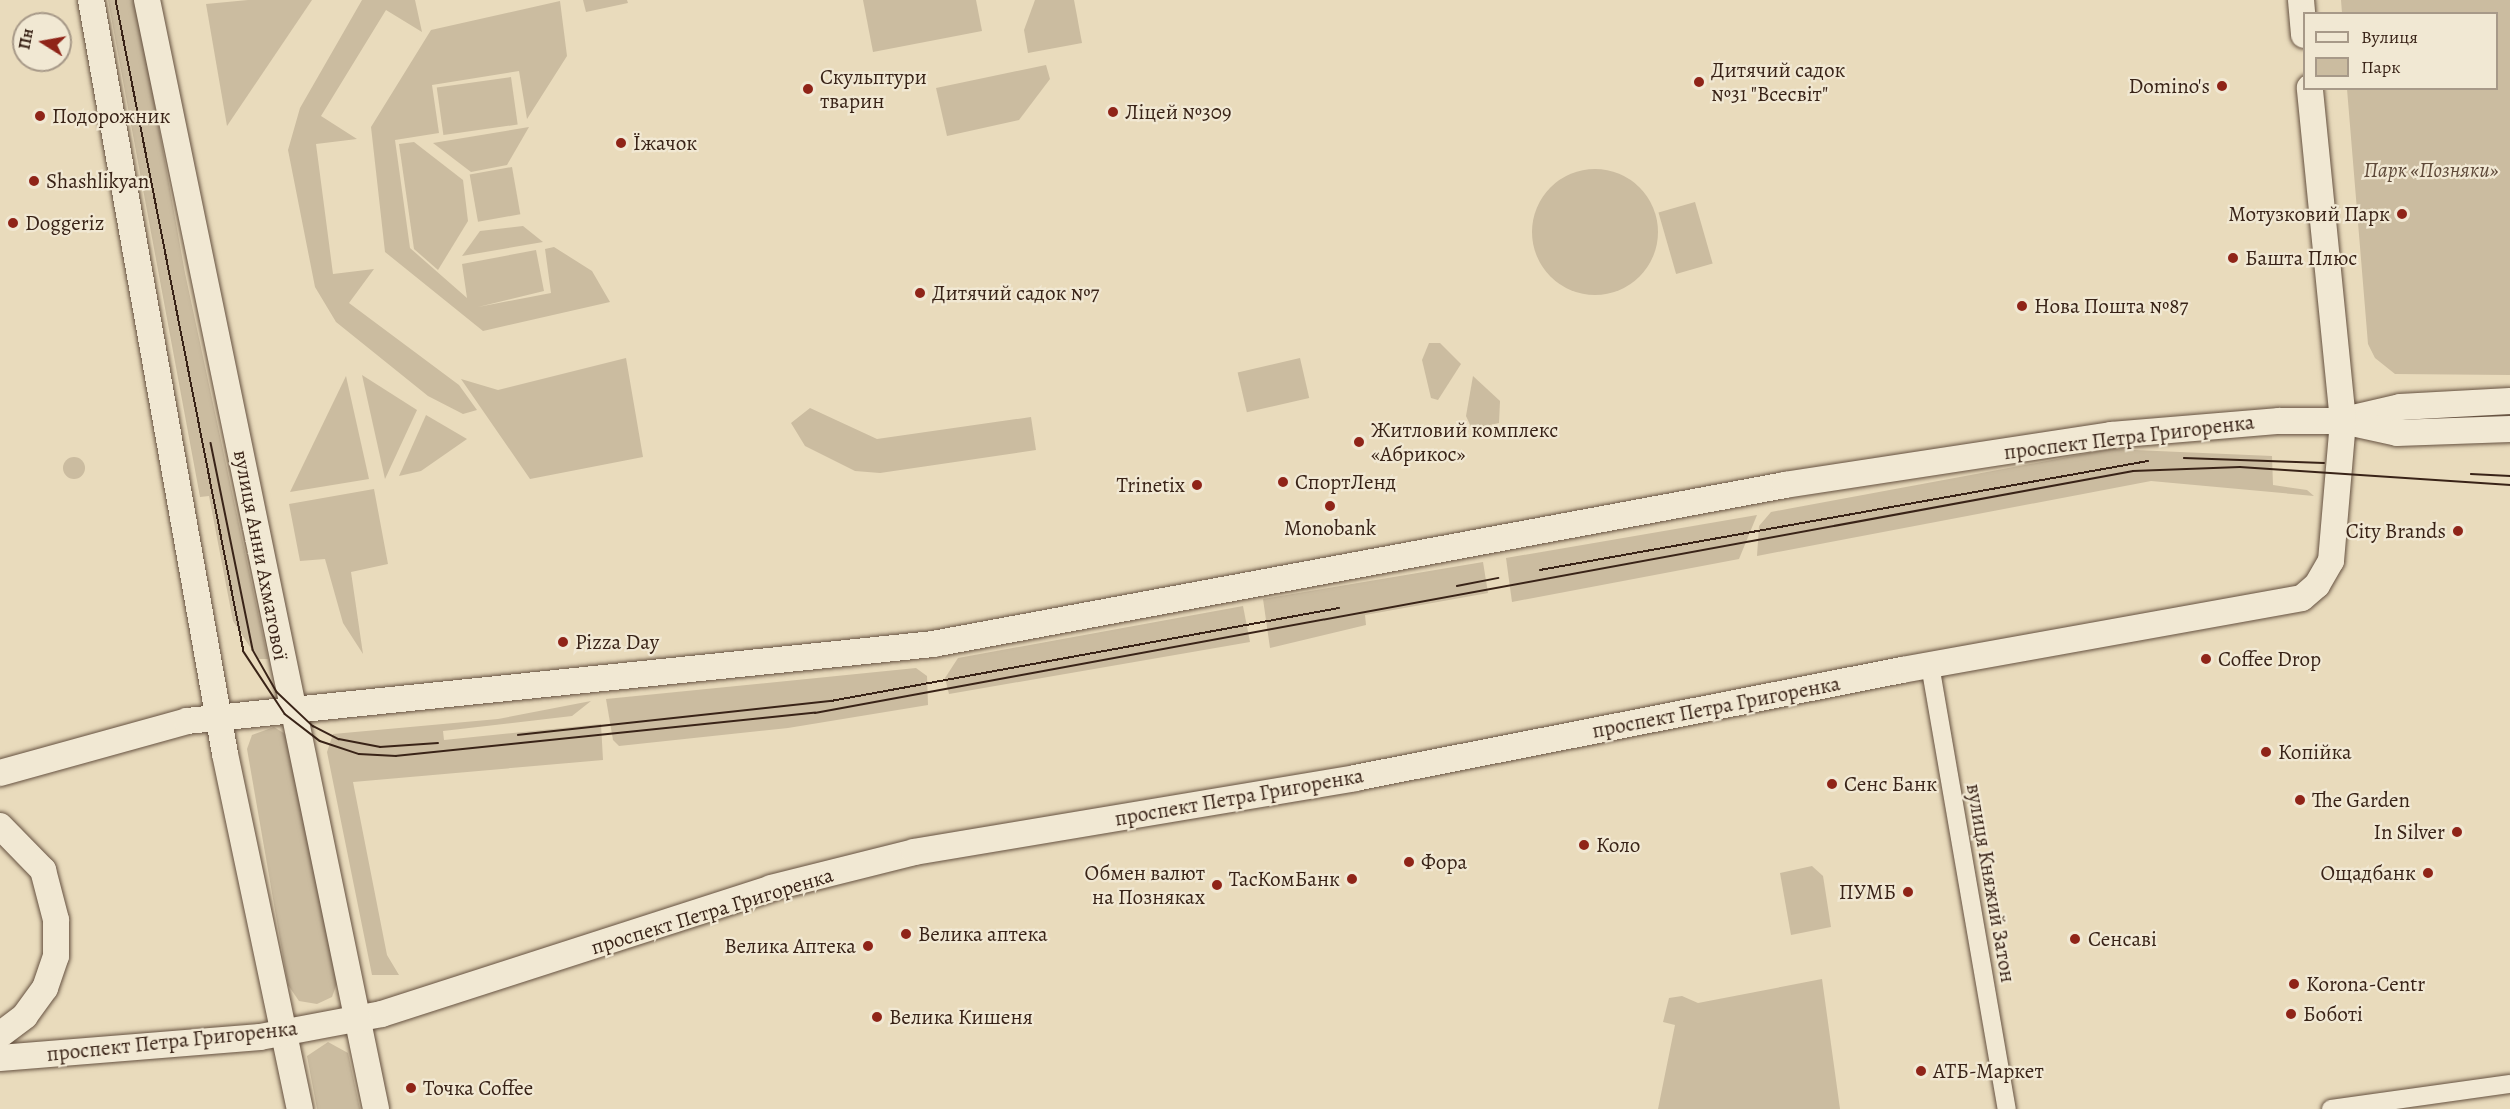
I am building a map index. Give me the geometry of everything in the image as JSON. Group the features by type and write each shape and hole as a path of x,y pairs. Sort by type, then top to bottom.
{"main road":[{"path":"91,0 222,718 282,1032 300,1109"},
{"name":"вулиця Анни Ахматової","path":"147,0 291,708 359,1018 376,1109"},
{"path":"2301,0 2303,23"},
{"path":"2310,90 2343,421"},
{"name":"проспект Петра Григоренка","path":"0,774 187,721 291,708 933,644 1808,482 2137,432 2343,421 2400,407 2510,401"},
{"name":"проспект Петра Григоренка","path":"2343,421 2397,433 2510,429"},
{"name":"проспект Петра Григоренка","path":"0,1058 282,1032 359,1018 457,993 771,888 914,852 1355,778 1930,664 2302,598 2317,585 2331,561 2343,421"},
{"path":"0,826 43,870 56,921 56,956 45,988 25,1016 0,1035"}],"street":[{"name":"вулиця Княжий Затон","path":"1930,664 2007,1109"},
{"path":"2331,1109 2507,1086"}],"green space":[{"path":"108,0 136,0 185,273 268,659 258,659 233,621 209,496 200,497"},
{"path":"248,0 312,0 227,126 206,4"},
{"path":"362,0 415,0 422,32 386,10 321,116 357,139 316,144 333,274 374,269 349,303 459,385 477,410 463,414 428,396 336,322 315,287 288,150 300,108"},
{"path":"583,0 627,0 628,3 586,12"},
{"path":"863,0 976,0 982,31 873,52"},
{"path":"1035,0 1074,0 1082,43 1028,53 1024,30"},
{"name":"Парк «Позняки»","path":"2341,0 2510,0 2510,375 2395,374 2375,358 2368,344 2347,90 2498,90 2498,12 2342,12"},
{"path":"560,1 567,56 527,119 519,71 432,85 439,133 395,140 410,248 467,298 462,264 536,250 544,291 478,307 551,293 545,249 554,247 592,271 610,302 483,331 385,252 371,127 431,30"},
{"path":"1046,65 1050,79 1019,120 947,136 936,88"},
{"path":"511,77 518,125 443,135 437,87"},
{"path":"529,127 507,165 471,172 433,143"},
{"path":"414,142 463,180 468,221 438,270 414,249 399,144"},
{"path":"512,167 520,214 478,222 470,174"},
{"path":"1595,169 1619,174 1640,187 1653,208 1658,232 1653,256 1640,277 1619,290 1595,295 1571,290 1550,277 1537,256 1532,232 1537,208 1550,187 1571,174"},
{"path":"1695,202 1713,264 1676,274 1658,212"},
{"path":"523,226 543,242 462,256 480,231"},
{"path":"1429,343 1440,343 1461,364 1438,400 1431,398 1422,360"},
{"path":"626,358 643,457 530,479 461,379 498,390"},
{"path":"1300,358 1309,398 1247,412 1238,372"},
{"path":"362,375 417,410 385,479"},
{"path":"346,376 369,479 290,492"},
{"path":"1473,376 1500,401 1499,423 1472,429 1466,416"},
{"path":"810,408 877,439 1031,417 1036,450 880,473 855,471 805,446 791,423"},
{"path":"426,415 467,439 421,471 399,476"},
{"path":"2111,449 2272,456 2273,485 2307,490 2314,496 2151,481 1757,556 1759,526 1771,512"},
{"path":"74,457 82,460 85,468 82,476 74,479 66,476 63,468 66,460"},
{"path":"374,489 388,564 351,572 363,654 343,623 325,559 300,561 289,504"},
{"path":"1757,515 1739,559 1512,602 1506,558"},
{"path":"1483,562 1488,593 1365,615 1366,625 1270,648 1263,599"},
{"path":"1243,606 1250,642 949,694 945,678 958,658"},
{"path":"916,668 927,676 928,705 788,728 619,746 613,740 606,699"},
{"path":"591,701 572,716 443,731 444,740 601,724 603,760 353,782 387,955 399,975 372,975 327,752 333,734 498,719"},
{"path":"274,727 290,737 338,980 332,997 317,1004 299,1001 288,985 247,749 252,735"},
{"path":"1812,866 1823,876 1831,927 1791,935 1780,873"},
{"path":"1822,979 1840,1109 1658,1109 1675,1025 1663,1022 1669,998 1682,996 1698,1003"},
{"path":"328,1042 348,1053 360,1109 317,1109 307,1056"}],"tram line":[{"path":"116,0 244,652 285,714 320,741 359,754 396,756 815,713 2133,471 2240,467 2510,485"},
{"path":"211,443 253,650 277,692 313,726 339,739 380,747 438,743"},
{"path":"2184,458 2324,463"},
{"path":"1540,570 2148,461"},
{"path":"2471,474 2510,476"},
{"path":"1457,586 1498,578"},
{"path":"518,735 831,701 1339,608"}],"place":[{"name":"Дитячий садок №31 \"Всесвіт\"","path":"1699,82"},
{"name":"Domino's","path":"2222,86"},
{"name":"Скульптури тварин","path":"808,89"},
{"name":"Ліцей №309","path":"1113,112"},
{"name":"Подорожник","path":"40,116"},
{"name":"Їжачок","path":"621,143"},
{"name":"Shashlikyan","path":"34,181"},
{"name":"Мотузковий Парк","path":"2402,214"},
{"name":"Doggeriz","path":"13,223"},
{"name":"Башта Плюс","path":"2233,258"},
{"name":"Дитячий садок №7","path":"920,293"},
{"name":"Нова Пошта №87","path":"2022,306"},
{"name":"Житловий комплекс «Абрикос»","path":"1359,442"},
{"name":"СпортЛенд","path":"1283,482"},
{"name":"Trinetix","path":"1197,485"},
{"name":"Monobank","path":"1330,506"},
{"name":"City Brands","path":"2458,531"},
{"name":"Pizza Day","path":"563,642"},
{"name":"Coffee Drop","path":"2206,659"},
{"name":"Копійка","path":"2266,752"},
{"name":"Сенс Банк","path":"1832,784"},
{"name":"The Garden","path":"2300,800"},
{"name":"In Silver","path":"2457,832"},
{"name":"Коло","path":"1584,845"},
{"name":"Фора","path":"1409,862"},
{"name":"Ощадбанк","path":"2428,873"},
{"name":"ТасКомБанк","path":"1352,879"},
{"name":"Обмен валют на Позняках","path":"1217,885"},
{"name":"ПУМБ","path":"1908,892"},
{"name":"Велика аптека","path":"906,934"},
{"name":"Сенсаві","path":"2075,939"},
{"name":"Велика Аптека","path":"868,946"},
{"name":"Korona-Centr","path":"2294,984"},
{"name":"Боботі","path":"2291,1014"},
{"name":"Велика Кишеня","path":"877,1017"},
{"name":"АТБ-Маркет","path":"1921,1071"},
{"name":"Точка Coffee","path":"411,1088"}]}
